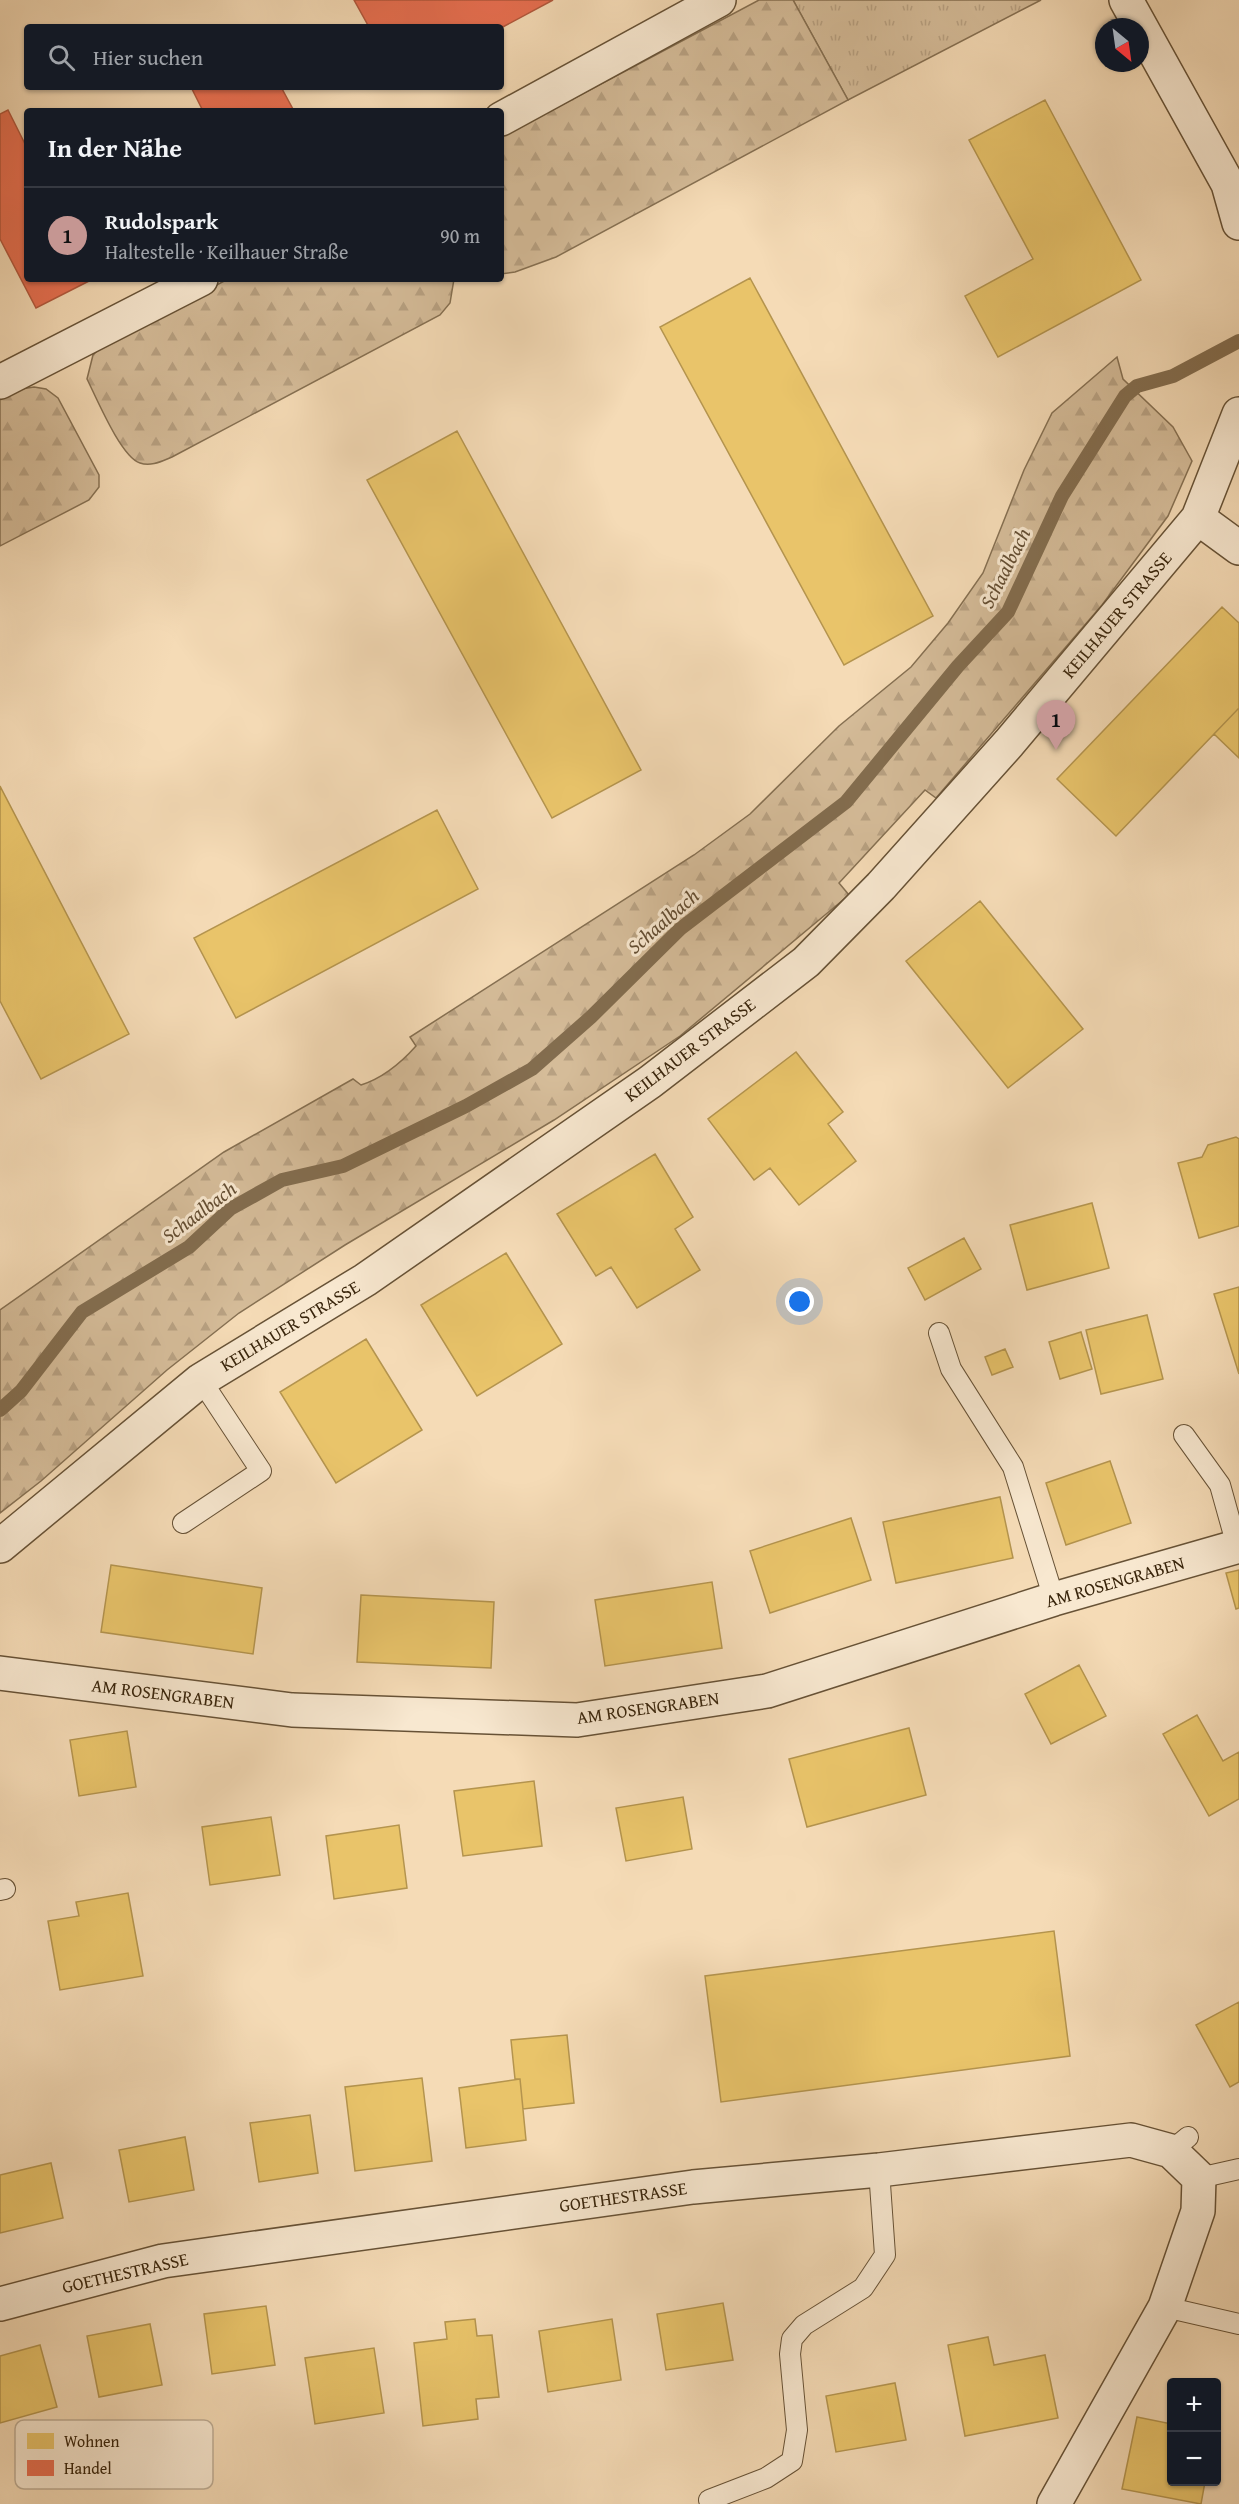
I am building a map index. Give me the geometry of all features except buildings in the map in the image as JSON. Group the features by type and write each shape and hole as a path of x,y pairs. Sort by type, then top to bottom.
{"street":[{"path":"504,117 719,0"},
{"path":"1126,0 1228,184 1239,223"},
{"path":"0,382 195,282"},
{"name":"KEILHAUER STRASSE","path":"0,1546 201,1380 365,1280 650,1082 806,962 881,886 1009,743 1198,518 1239,414"},
{"path":"1198,518 1239,548"},
{"name":"AM ROSENGRABEN","path":"0,1673 292,1710 577,1720 766,1691 1054,1599 1238,1546"},
{"name":"GOETHESTRASSE","path":"0,2304 163,2261 693,2187 879,2170 1131,2140 1180,2144 1199,2178"},
{"path":"1054,2504 1165,2307 1198,2211 1199,2178"}],"lane":[{"path":"939,1333 951,1369 1013,1467 1054,1599"},
{"path":"183,1523 261,1471 201,1380"},
{"path":"1185,1435 1220,1485 1238,1546"},
{"path":"1199,2178 1239,2169"},
{"path":"709,2500 766,2478 792,2461 797,2430 790,2354 792,2338 804,2325 863,2288 885,2255 879,2170"},
{"path":"1165,2307 1239,2324"}],"green space":[{"path":"759,0 793,0 848,100 556,257 515,272 504,274 504,135"},
{"path":"793,0 1041,0 848,100"},
{"path":"222,282 454,282 450,303 440,315 172,457 152,464 140,463 125,450 103,413 87,379 93,355 104,344"},
{"path":"1117,357 1123,379 1173,427 1192,461 1168,516 1102,605 936,798 925,790 839,883 849,895 680,1036 554,1120 345,1245 239,1313 167,1370 41,1481 0,1513 0,1310 224,1152 353,1079 361,1085 384,1074 416,1046 410,1037 694,855 750,814 839,726 911,667 948,623 983,573 1024,470 1052,413"},
{"path":"34,387 46,389 58,398 99,475 99,487 89,500 0,546 0,400 21,389"}],"waterway":[{"name":"Schaalbach","path":"0,1410 21,1391 82,1312 189,1247 230,1209 282,1180 343,1166 466,1106 532,1069 591,1017 680,929 846,802 958,666 1008,612 1062,496 1125,396 1137,386 1173,376 1239,341"}],"place":[{"name":"Rudolspark","path":"1056,750"}]}
